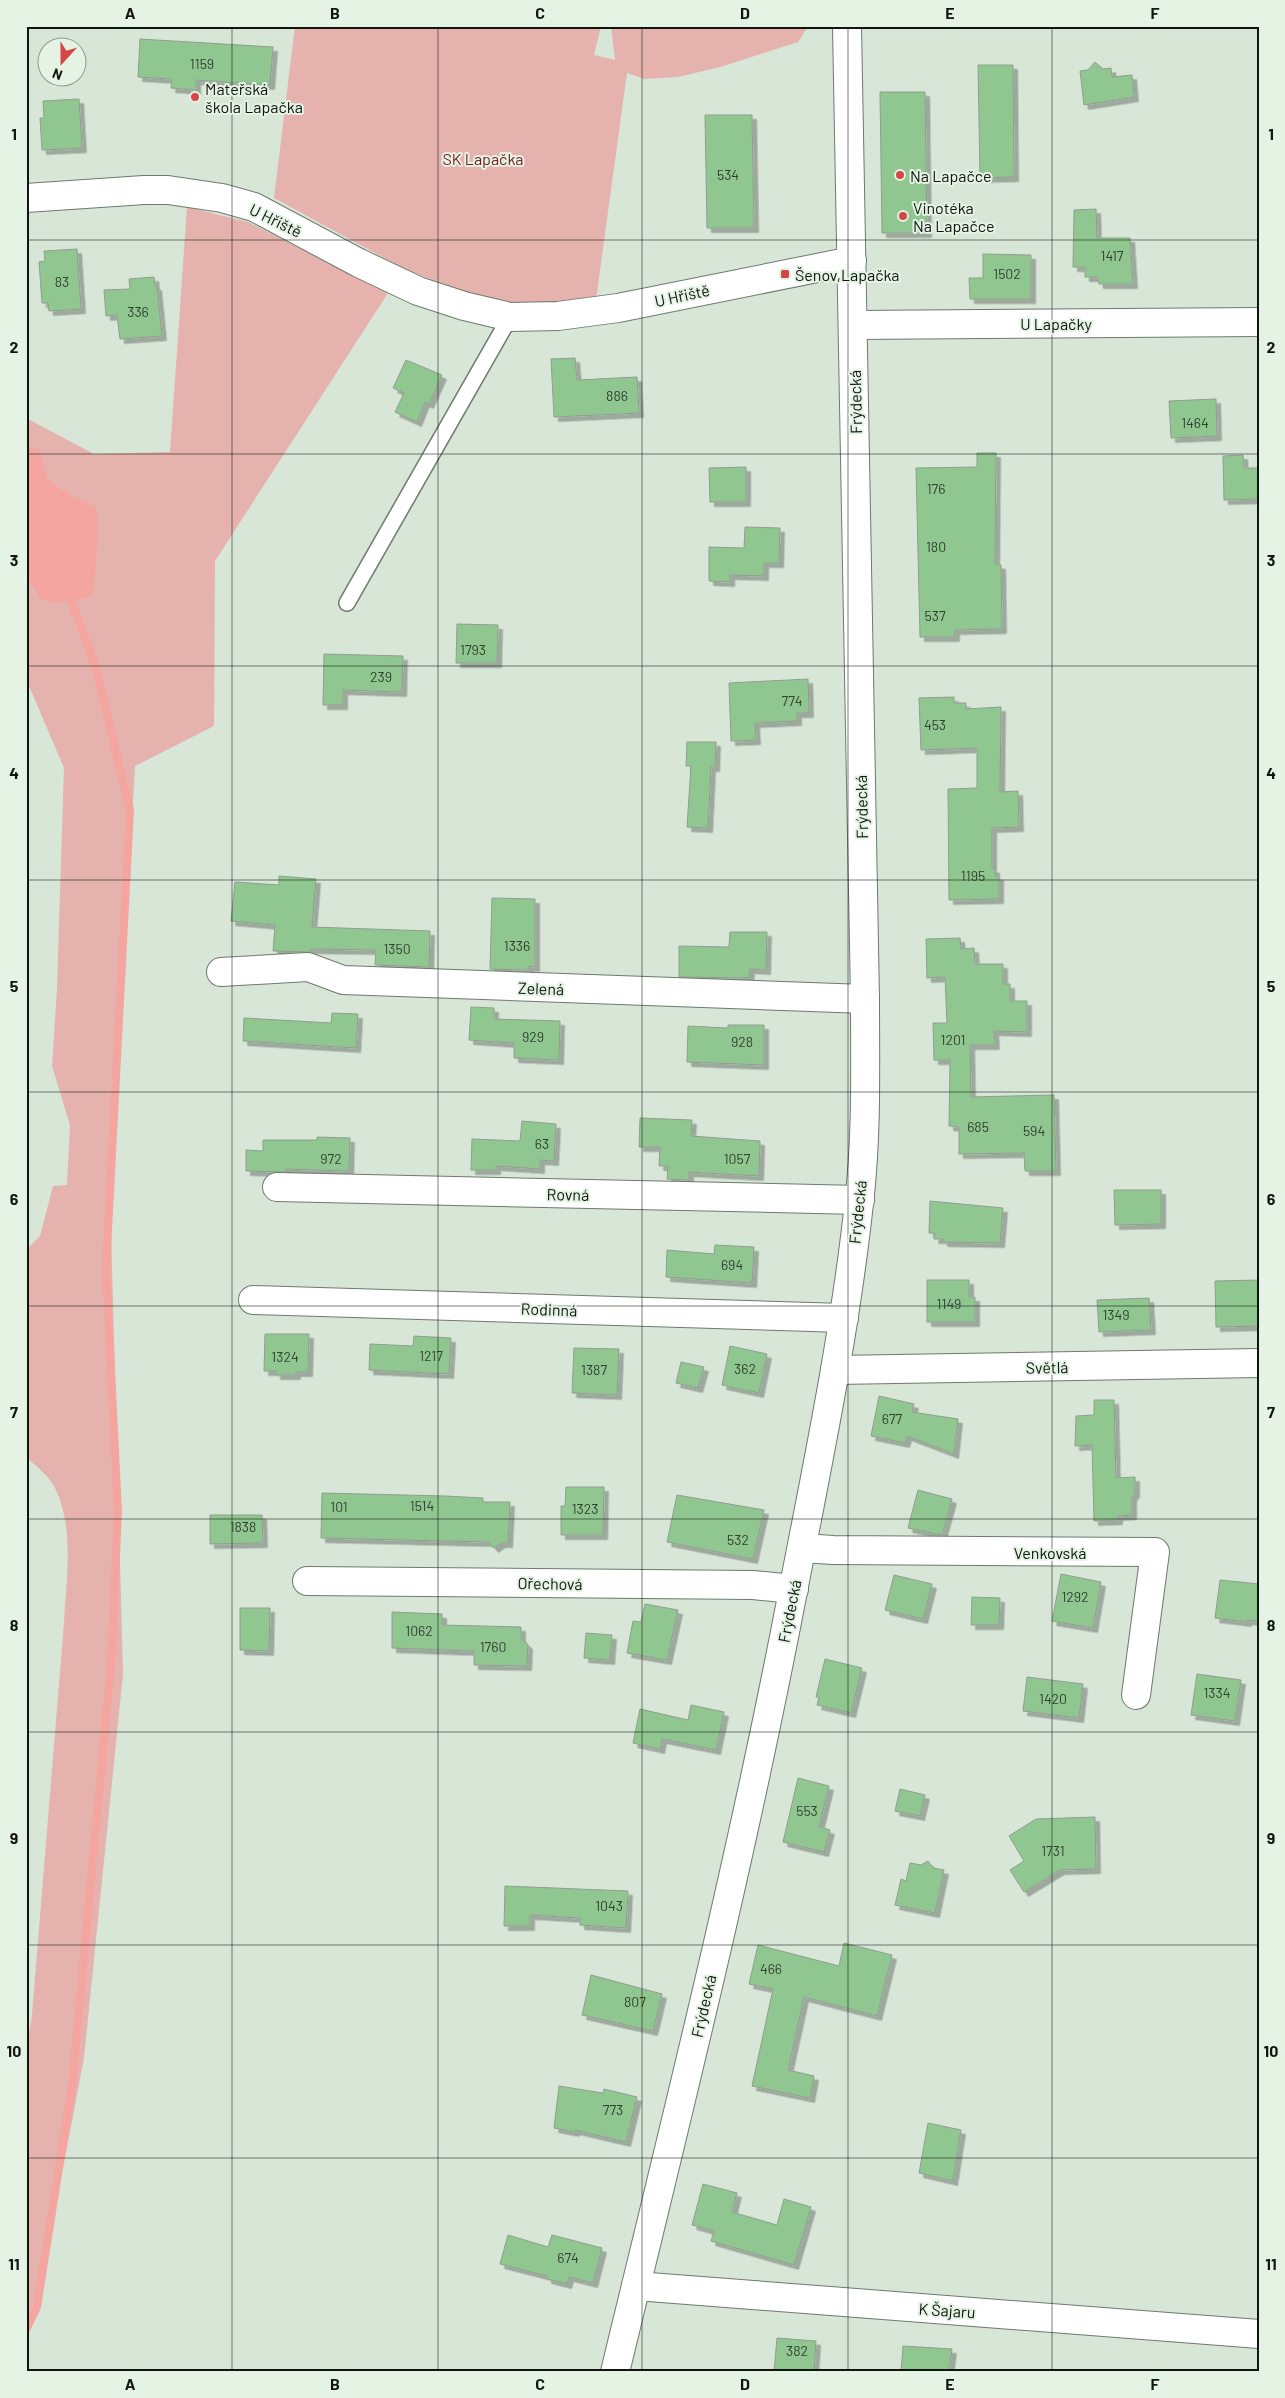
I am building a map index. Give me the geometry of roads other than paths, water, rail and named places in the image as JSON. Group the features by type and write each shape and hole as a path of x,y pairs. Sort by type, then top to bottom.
{"street":[{"name":"Frýdecká","path":"615,2372 742,1840 802,1548 844,1318 860,1200 865,1096 864,999 854,325 847,26"},
{"name":"U Hřiště","path":"26,198 168,190 222,198 254,207 360,263 418,291 464,306 510,317 558,316 618,308 852,261"},
{"name":"U Lapačky","path":"854,325 1259,322"},
{"name":"Zelená","path":"221,972 308,967 343,980 864,999"},
{"name":"Rovná","path":"277,1187 860,1200"},
{"name":"Rodinná","path":"253,1300 844,1318"},
{"name":"Světlá","path":"834,1370 1259,1363"},
{"name":"Venkovská","path":"802,1548 1155,1552 1136,1695"},
{"name":"Ořechová","path":"307,1581 753,1585 794,1589"},
{"name":"K Šajaru","path":"636,2286 1259,2334"}],"lane":[{"path":"347,603 510,317"}],"waterway":[{"path":"26,2330 37,2307 72,2085 111,1664 118,1512 106,1268 130,810 95,665 68,592"}],"place":[{"name":"Mateřská škola Lapačka","path":"195,97"},
{"name":"Na Lapačce","path":"900,175"},
{"name":"Vinotéka Na Lapačce","path":"903,216"},
{"name":"Šenov,Lapačka","path":"785,274"}],"park label":[{"name":"SK Lapačka","path":"483,158"}]}
